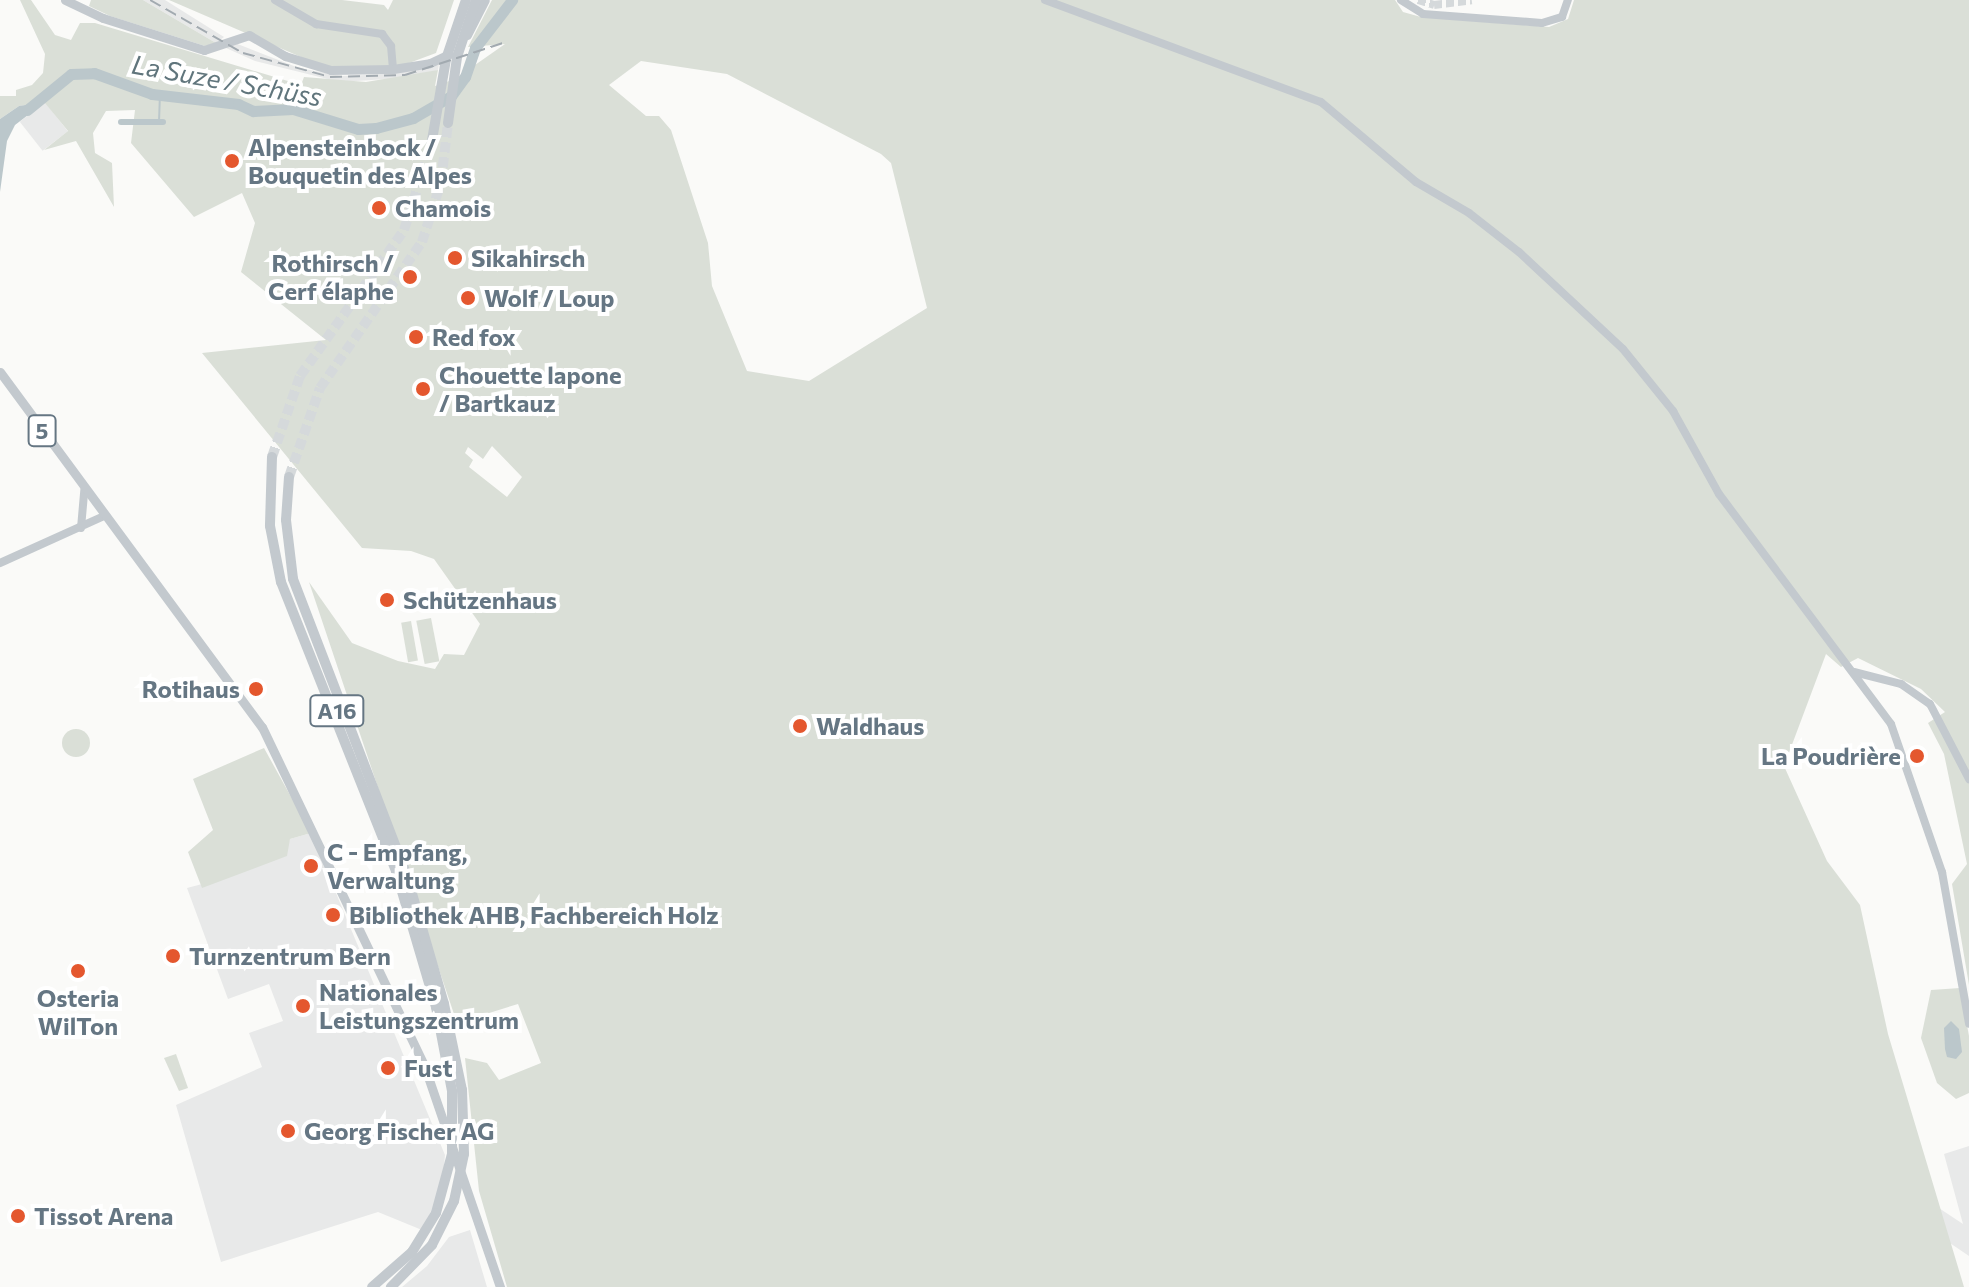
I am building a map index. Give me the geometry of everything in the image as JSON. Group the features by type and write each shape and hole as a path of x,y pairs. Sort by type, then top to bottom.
{"highway":[{"path":"431,146 455,28 466,0"},
{"path":"448,122 457,57 476,0"},
{"name":"A16","path":"272,457 268,502 281,582 384,834 428,977 451,1076 454,1138 442,1198 412,1252 372,1287"},
{"name":"A16","path":"289,477 286,520 300,601 406,873 440,990 462,1090 464,1154 454,1201 432,1245 391,1287"}],"main road":[{"path":"65,0 103,18 204,50 246,34 321,69 393,69 440,57 464,40 485,0"},
{"name":"5","path":"0,372 102,517 219,662 262,727 424,1065 500,1287"}],"street":[{"path":"275,0 316,24 382,34 391,46 393,69"},
{"path":"1045,0 1321,102 1416,182 1469,213 1519,252 1572,298 1652,382 1719,494 1891,724 1926,817 1950,909 1969,1024"},
{"path":"1401,0 1423,14 1542,23 1562,17 1568,0"},
{"path":"81,528 84,490"},
{"path":"0,563 102,517"},
{"path":"1854,672 1901,684 1930,704 1969,779"}],"shaded area":[{"path":"20,0 31,0 55,35 71,40 80,23 95,23 301,85 304,77 366,82 438,70 435,86 455,79 505,44 468,47 492,0 1395,0 1403,12 1421,17 1549,27 1568,19 1574,0 1969,0 1969,985 1952,884 1967,864 1944,754 1928,723 1945,712 1921,689 1858,658 1841,667 1826,654 1784,766 1827,861 1860,905 1888,1034 1964,1287 507,1287 479,1191 465,1058 487,1063 499,1080 541,1063 518,1004 457,1023 309,582 352,643 398,661 435,669 444,654 464,655 480,624 434,559 411,551 362,548 202,353 326,340 241,272 255,223 242,193 194,217 131,143 135,110 106,111 93,133 95,153 112,163 114,207 76,141 44,150 68,131 45,103 19,106 0,119 0,96 16,96 16,90 32,85 43,73 45,54","holes":["641,61 727,74 881,154 891,163 927,308 809,381 747,371 712,286 708,243 671,130 659,116 646,116 609,85","492,446 522,477 507,497 469,467 473,460 465,453 468,447 483,459"]},
{"path":"91,0 143,0 216,43 205,46 110,16 89,6"},
{"path":"143,0 165,0 224,37 216,43"},
{"path":"169,0 342,0 384,5 388,10 393,0 454,0 436,53 393,69 331,70"},
{"path":"235,43 299,68 341,76 392,74 439,64 438,70 419,77 340,82 255,61 226,48"},
{"path":"45,102 68,131 43,151 20,122"},
{"path":"45,102 15,125 7,141 0,192 0,119 19,106"},
{"path":"431,618 439,661 425,664 416,621"},
{"path":"411,621 418,660 408,662 401,623"},
{"path":"76,729 86,733 90,743 86,753 76,757 66,753 62,743 66,733"},
{"path":"264,748 311,833 290,839 287,856 202,888 188,852 213,830 193,779"},
{"path":"311,833 445,1155 442,1189 422,1230 378,1212 221,1262 176,1105 262,1067 249,1033 283,1021 269,984 228,999 187,888 221,879 287,847 290,839"},
{"path":"1960,988 1969,1036 1969,1093 1956,1099 1937,1083 1921,1038 1931,990"},
{"path":"1951,1021 1959,1029 1962,1052 1956,1059 1947,1057 1945,1049 1944,1028"},
{"path":"176,1054 188,1088 179,1091 164,1058"},
{"path":"1969,1146 1969,1256 1866,1186 1877,1167 1963,1224 1944,1154"},
{"path":"470,1230 487,1287 402,1287 427,1266 449,1237"}],"waterway":[{"name":"La Suze / Schüss","path":"27,110 71,74 94,73 152,94 238,104 253,111 293,109 358,129 376,128 413,118 451,96 465,77 475,48 512,0"},
{"path":"159,122 160,95"},
{"path":"121,122 163,122"}],"tunnel":[{"path":"1418,0 1434,5 1472,0"},
{"path":"289,477 320,388 422,242 441,182 448,123"},
{"path":"272,457 300,376 404,230 431,146"}],"railway":[{"path":"150,0 243,53 330,77 405,75 503,43"}],"place":[{"name":"Alpensteinbock / Bouquetin des Alpes","path":"232,161"},
{"name":"Chamois","path":"379,208"},
{"name":"Sikahirsch","path":"455,258"},
{"name":"Rothirsch / Cerf élaphe","path":"410,277"},
{"name":"Wolf / Loup","path":"468,298"},
{"name":"Red fox","path":"416,337"},
{"name":"Chouette lapone / Bartkauz","path":"423,389"},
{"name":"Schützenhaus","path":"387,600"},
{"name":"Rotihaus","path":"256,689"},
{"name":"Waldhaus","path":"800,726"},
{"name":"La Poudrière","path":"1917,756"},
{"name":"C - Empfang, Verwaltung","path":"311,866"},
{"name":"Bibliothek AHB, Fachbereich Holz","path":"333,915"},
{"name":"Turnzentrum Bern","path":"173,956"},
{"name":"Osteria WilTon","path":"78,971"},
{"name":"Nationales Leistungszentrum","path":"303,1006"},
{"name":"Fust","path":"388,1068"},
{"name":"Georg Fischer AG","path":"288,1131"},
{"name":"Tissot Arena","path":"18,1216"}]}
